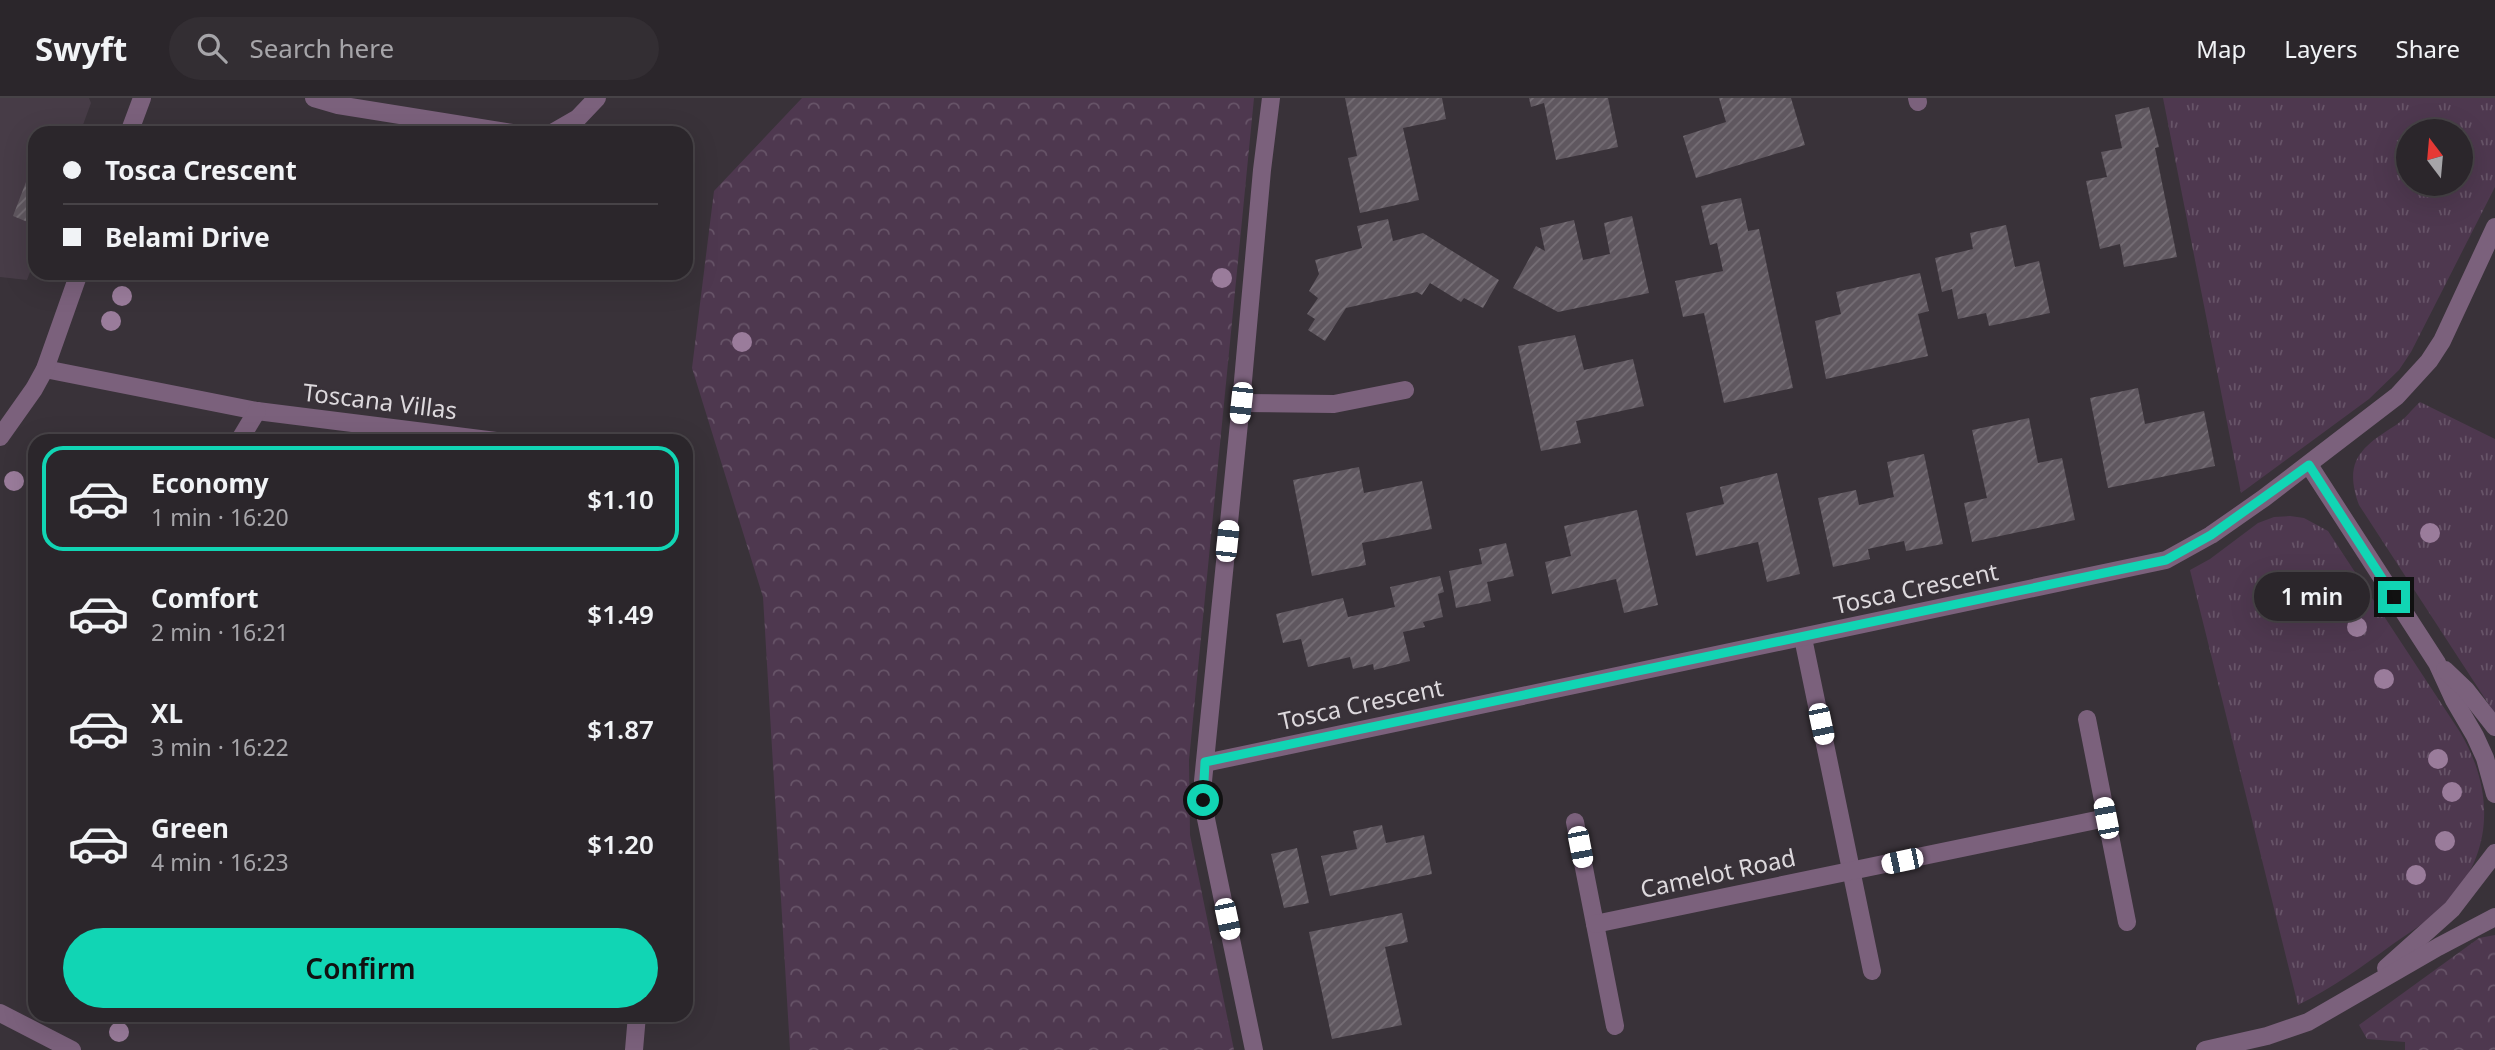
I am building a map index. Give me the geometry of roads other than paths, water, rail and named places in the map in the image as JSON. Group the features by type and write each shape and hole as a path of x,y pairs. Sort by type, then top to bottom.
{"street":[{"path":"132,126 142,98"},
{"path":"314,98 473,126"},
{"path":"564,126 578,118 597,98"},
{"path":"1254,1050 1204,807 1205,762 1271,98"},
{"name":"Tosca Crescent","path":"1205,762 2166,560 2211,535 2309,465 2397,396 2442,341 2495,226"},
{"path":"0,437 45,369 77,280"},
{"name":"Toscana Villas","path":"45,369 257,411 440,434"},
{"path":"1241,403 1335,404 1405,390"},
{"path":"243,434 257,411"},
{"path":"2309,465 2437,663 2475,736 2495,794"},
{"path":"1803,638 1872,971"},
{"path":"2437,663 2466,690 2495,727"},
{"path":"2087,719 2127,922"},
{"name":"Camelot Road","path":"1595,924 2106,818"},
{"path":"1576,822 1615,1026"},
{"path":"2352,997 2452,909 2495,853"},
{"path":"2205,1050 2308,1022 2446,942 2495,917"},
{"path":"0,1013 72,1050"},
{"path":"634,1050 636,1022"}]}
